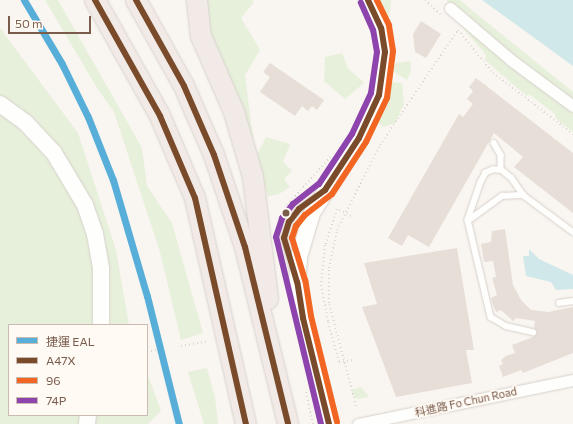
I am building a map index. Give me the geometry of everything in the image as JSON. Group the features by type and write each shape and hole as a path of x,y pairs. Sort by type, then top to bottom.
{"highway":[{"path":"95,0 154,103 195,198 246,424"},
{"path":"136,0 184,86 214,155 245,247 288,424"},
{"path":"197,0 200,36 234,112 253,177 264,256 271,355"}],"main road":[{"path":"329,424 303,318 297,282 299,257 306,226 325,190 365,127 379,95 383,79 383,40 376,16 368,0"},
{"path":"0,104 39,135 66,169 78,191 90,219 98,247 101,269 101,324"}],"street":[{"path":"450,8 511,60 573,106"},
{"name":"科進路 Fo Chun Road","path":"358,424 573,380"}],"lane":[{"path":"494,143 501,155 500,170"},
{"path":"533,332 506,326 491,317 468,220 486,173 500,170 511,178 523,195 573,232"},
{"path":"468,220 502,196 523,195"},
{"path":"559,303 573,300"}],"path":[{"path":"356,406 329,303 328,286 332,249 344,212 380,145 458,30 493,73 573,134"},
{"path":"351,216 337,209 325,245 321,285 328,322 339,362 353,360"},
{"path":"182,346 208,342"},
{"path":"148,352 157,350"}],"green space":[{"path":"45,0 58,0 142,148 147,186 172,223 203,333 181,340 160,252 114,112 97,88"},
{"path":"206,0 252,0 254,2 241,18 260,50 245,75 253,138 243,127 203,17"},
{"path":"379,0 391,0 389,19 381,3"},
{"path":"446,0 460,0 473,11 465,16"},
{"path":"473,11 573,92 573,132 556,119 555,114 529,94 527,96 485,60 486,55 458,22"},
{"path":"0,28 78,133 116,250 129,324 8,324 8,416 148,416 148,376 161,411 148,424 0,424"},
{"path":"342,53 348,68 364,83 345,99 324,81 325,57"},
{"path":"410,61 411,71 407,80 391,70 396,63"},
{"path":"388,82 402,83 404,104 395,123 384,127 366,115"},
{"path":"266,137 290,144 283,162 292,171 284,179 290,187 279,194 268,196 255,159"},
{"path":"207,368 215,397 218,424 204,424 188,372"},
{"path":"361,387 369,397 356,399 351,390"}],"water":[{"path":"482,0 573,0 573,66"},
{"path":"529,249 539,259 573,275 573,289 556,290 551,282 526,276 523,256 529,256"}],"building":[{"path":"421,21 441,34 426,58 415,52 413,34"},
{"path":"270,63 324,100 317,110 312,106 308,111 302,106 295,116 260,92 270,77 263,72"},
{"path":"476,78 573,153 573,213 514,167 523,157 494,133 429,247 408,235 402,246 388,238 459,114 463,117 473,104 467,99 473,91 469,87"},
{"path":"505,229 513,285 521,300 531,310 548,312 573,307 573,353 523,373 521,370 503,377 499,366 503,364 501,360 506,356 515,353 512,345 533,337 537,333 534,328 535,321 516,318 513,321 501,310 496,312 493,305 491,298 497,295 492,278 496,277 493,261 484,262 481,244 491,242 492,231"},
{"path":"457,248 474,350 466,350 472,383 396,397 362,307 377,304 364,263"}],"metro line":[{"name":"EAL","path":"24,0 62,64 88,117 113,180 147,296 179,424"}],"transit line":[{"name":"A47X","path":"95,0 160,116 195,198 246,424"},
{"name":"A47X","path":"136,0 184,86 214,155 245,247 288,424"},
{"name":"A47X","path":"329,424 303,318 297,282 284,238 289,222 299,209 325,190 359,138 379,95 385,52 381,28 368,0"},
{"name":"96","path":"337,422 311,316 305,280 292,238 296,226 305,215 332,194 366,142 387,98 393,51 389,25 377,0"},
{"name":"74P","path":"321,424 276,237 282,218 293,204 319,184 352,134 371,93 377,52 373,30 361,3"}]}
